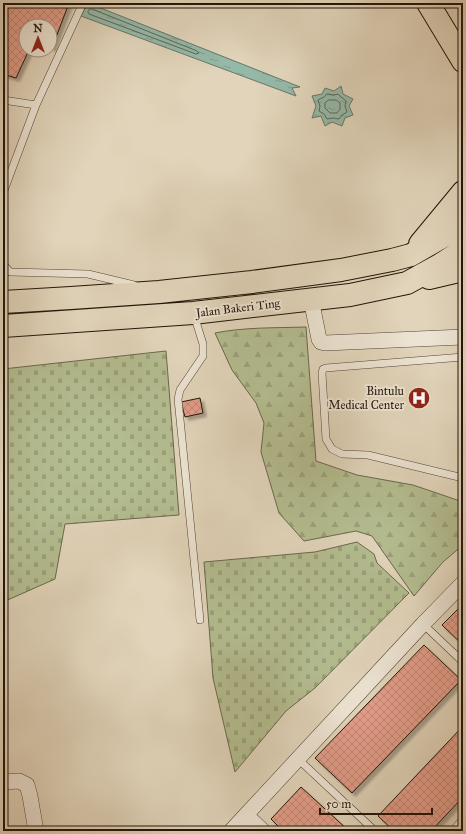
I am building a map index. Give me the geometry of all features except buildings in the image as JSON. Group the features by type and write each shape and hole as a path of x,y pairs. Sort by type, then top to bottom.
{"main road":[{"path":"428,3 463,61"},
{"path":"410,255 463,192"},
{"name":"Jalan Bakeri Ting","path":"3,302 159,292 252,282 341,270 410,255 463,225"},
{"name":"Jalan Bakeri Ting","path":"3,326 193,313 350,295 406,283 438,266 463,250"},
{"path":"406,283 463,270"}],"street":[{"path":"311,299 319,339 321,342 463,337"},
{"path":"231,831 423,624 463,583"},
{"path":"3,782 18,781 27,785 36,831"},
{"path":"246,815 263,831"},
{"path":"458,831 463,825"}],"lane":[{"path":"3,193 36,105 83,3"},
{"path":"3,100 36,105"},
{"path":"3,264 10,272 88,274 159,292"},
{"path":"193,313 203,344 203,356 180,390 178,399 200,620"},
{"path":"463,357 326,368 323,369 322,373 326,439 332,448 342,454 368,455 463,478"},
{"path":"423,624 463,662"},
{"path":"298,759 376,831"}],"green space":[{"path":"306,327 316,461 357,475 413,485 463,502 463,545 443,562 414,596 372,536 356,531 304,541 279,513 261,452 264,423 256,403 232,370 215,333 249,329"},
{"path":"166,351 179,515 65,524 55,579 3,602 3,369"},
{"path":"357,542 374,554 377,563 409,593 315,688 286,711 235,772 213,678 204,562 315,552"}],"water":[{"path":"88,3 300,87 292,88 296,96 81,16"},
{"path":"341,86 343,94 353,99 349,106 353,115 345,118 342,126 332,122 325,126 321,116 312,118 316,106 312,96 322,94 325,88 334,91"}],"place":[{"name":"Bintulu Medical Center","path":"419,398"}]}
